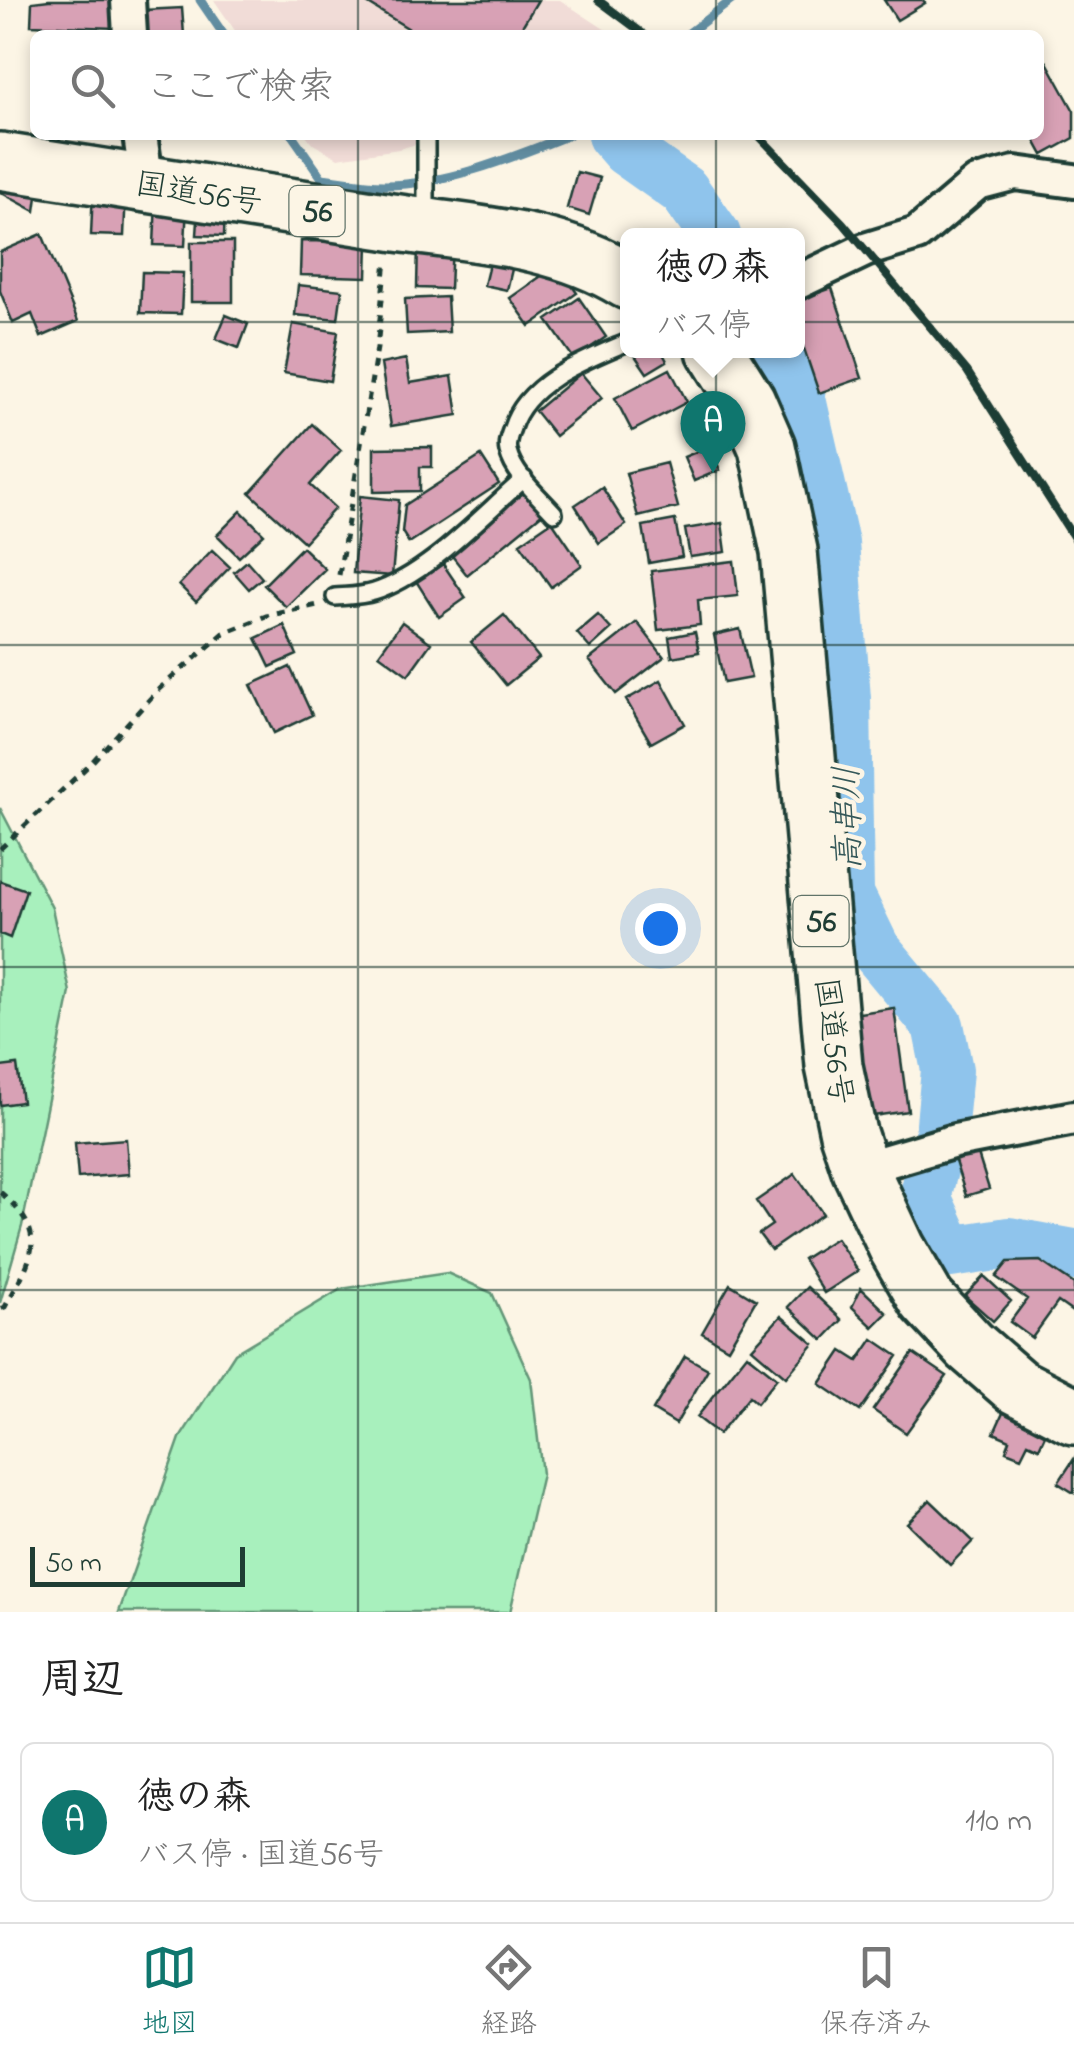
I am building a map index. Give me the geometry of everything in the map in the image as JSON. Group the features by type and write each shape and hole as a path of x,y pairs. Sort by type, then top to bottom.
{"highway":[{"name":"国道56号","path":"0,161 144,159 494,234 565,252 620,277"},
{"name":"国道56号","path":"720,358 747,400 767,447 785,532 834,1066 848,1133 882,1163 897,1248 927,1300 970,1346 1016,1386 1074,1416"}],"street":[{"path":"128,0 130,30"},
{"path":"805,279 865,250 916,234 977,183 1014,172 1074,181"},
{"path":"882,1163 955,1141 1074,1118"}],"lane":[{"path":"414,216 426,162 426,140"},
{"path":"554,513 513,464 506,446 516,414 540,389 575,366 620,346"},
{"path":"335,597 372,592 400,580 434,557 524,478"}],"path":[{"path":"0,849 92,763 158,689 224,634 266,616 309,610 335,597 377,348 414,216"},
{"path":"0,1192 23,1212 34,1237 28,1265 0,1309"}],"shaded area":[{"path":"214,0 560,0 606,30 235,30"},
{"path":"310,140 430,140 338,158"}],"green space":[{"path":"0,808 52,908 70,992 22,1226 0,1303"},
{"path":"447,1273 492,1293 531,1379 542,1474 510,1612 119,1612 180,1438 235,1353 341,1289"}],"building":[{"path":"116,0 115,28 31,25 32,2"},
{"path":"362,0 538,0 520,30 411,30"},
{"path":"884,0 923,0 925,3 897,20"},
{"path":"182,8 184,30 146,30 144,10"},
{"path":"1047,62 1074,111 1074,138 1043,155 1035,140 1044,140"},
{"path":"0,171 40,175 35,211 0,192"},
{"path":"577,172 600,178 589,215 567,208"},
{"path":"93,189 126,191 124,236 91,235"},
{"path":"156,201 187,202 185,246 154,245"},
{"path":"199,206 225,207 224,236 197,235"},
{"path":"42,234 78,321 41,337 32,314 13,323 0,291 0,252"},
{"path":"301,241 368,242 367,277 300,275"},
{"path":"191,242 233,242 233,302 191,302"},
{"path":"418,242 452,242 450,289 417,288"},
{"path":"490,260 513,265 507,290 484,285"},
{"path":"557,265 577,293 530,326 510,298"},
{"path":"142,272 183,273 181,314 140,313"},
{"path":"298,285 342,290 338,319 295,315"},
{"path":"832,288 862,378 819,393 805,352 805,298"},
{"path":"447,297 449,332 407,334 405,299"},
{"path":"579,298 606,337 574,359 547,320"},
{"path":"226,315 248,324 239,348 216,339"},
{"path":"293,324 338,332 330,381 284,373"},
{"path":"637,358 665,358 667,361 647,373"},
{"path":"406,359 410,383 452,376 458,415 391,426 381,364"},
{"path":"670,369 687,402 632,431 615,398"},
{"path":"581,373 602,398 555,436 535,411"},
{"path":"312,424 341,450 310,485 335,508 304,542 250,493"},
{"path":"710,446 720,470 694,481 684,457"},
{"path":"432,447 432,467 420,467 420,491 374,492 374,448"},
{"path":"481,456 499,484 409,543 402,532 405,505"},
{"path":"666,463 678,507 638,517 626,473"},
{"path":"602,487 626,525 599,543 575,505"},
{"path":"526,490 544,512 467,575 449,552"},
{"path":"360,496 399,500 392,576 353,573"},
{"path":"241,511 264,534 239,557 217,535"},
{"path":"675,520 682,557 649,563 643,526"},
{"path":"552,521 582,565 551,587 520,543"},
{"path":"722,523 726,552 690,557 685,529"},
{"path":"302,547 325,569 286,607 264,585"},
{"path":"212,550 230,567 196,602 179,585"},
{"path":"247,561 262,578 249,589 234,572"},
{"path":"734,561 738,596 698,600 700,625 658,630 651,571"},
{"path":"443,564 466,598 439,617 416,581"},
{"path":"504,615 539,658 506,685 471,642"},
{"path":"598,615 611,629 590,648 577,633"},
{"path":"402,622 431,643 408,675 379,654"},
{"path":"637,622 664,657 616,694 589,660"},
{"path":"284,625 297,655 270,667 256,638"},
{"path":"740,629 751,678 724,683 714,635"},
{"path":"695,632 699,652 672,657 669,637"},
{"path":"290,667 312,715 274,733 251,685"},
{"path":"661,680 685,724 651,743 626,700"},
{"path":"0,881 26,890 10,938 0,934"},
{"path":"894,1008 908,1111 866,1117 852,1014"},
{"path":"17,1065 22,1102 0,1105 0,1067"},
{"path":"126,1139 129,1174 78,1178 75,1143"},
{"path":"976,1148 989,1189 966,1196 953,1155"},
{"path":"795,1174 823,1214 771,1250 759,1234 772,1225 756,1201"},
{"path":"836,1238 858,1271 824,1293 803,1259"},
{"path":"1040,1261 1074,1284 1074,1313 1058,1302 1032,1338 1010,1322 1027,1299 996,1277 1008,1262"},
{"path":"984,1276 1011,1301 993,1321 965,1296"},
{"path":"730,1284 756,1300 728,1348 702,1333"},
{"path":"807,1287 842,1320 823,1340 788,1307"},
{"path":"861,1288 887,1313 873,1327 852,1307"},
{"path":"781,1316 814,1344 786,1377 752,1348"},
{"path":"873,1339 898,1356 860,1411 820,1384 842,1351 858,1361"},
{"path":"913,1353 947,1376 906,1433 873,1410"},
{"path":"747,1354 777,1378 757,1403 749,1396 719,1434 697,1417"},
{"path":"685,1356 708,1369 676,1424 653,1410"},
{"path":"1007,1404 1050,1424 1039,1448 1028,1443 1021,1457 1006,1451 1010,1440 994,1433"},
{"path":"1074,1459 1074,1493 1058,1483"},
{"path":"930,1500 973,1541 950,1565 907,1523"}],"waterway":[{"name":"高串川","path":"200,0 221,30"},
{"path":"693,30 732,0"},
{"name":"高串川","path":"295,140 322,178 383,185 454,175 556,140"},
{"name":"高串川","path":"617,140 684,191 710,228"},
{"name":"高串川","path":"782,358 800,399 833,543 845,699 848,894 874,948 938,1025 947,1070 941,1135 925,1197 950,1252 1009,1243 1074,1255"}],"railway":[{"path":"598,0 638,30"},
{"path":"763,140 843,223 967,371 1074,538"}],"place":[{"name":"徳の森","path":"713,473"}]}
